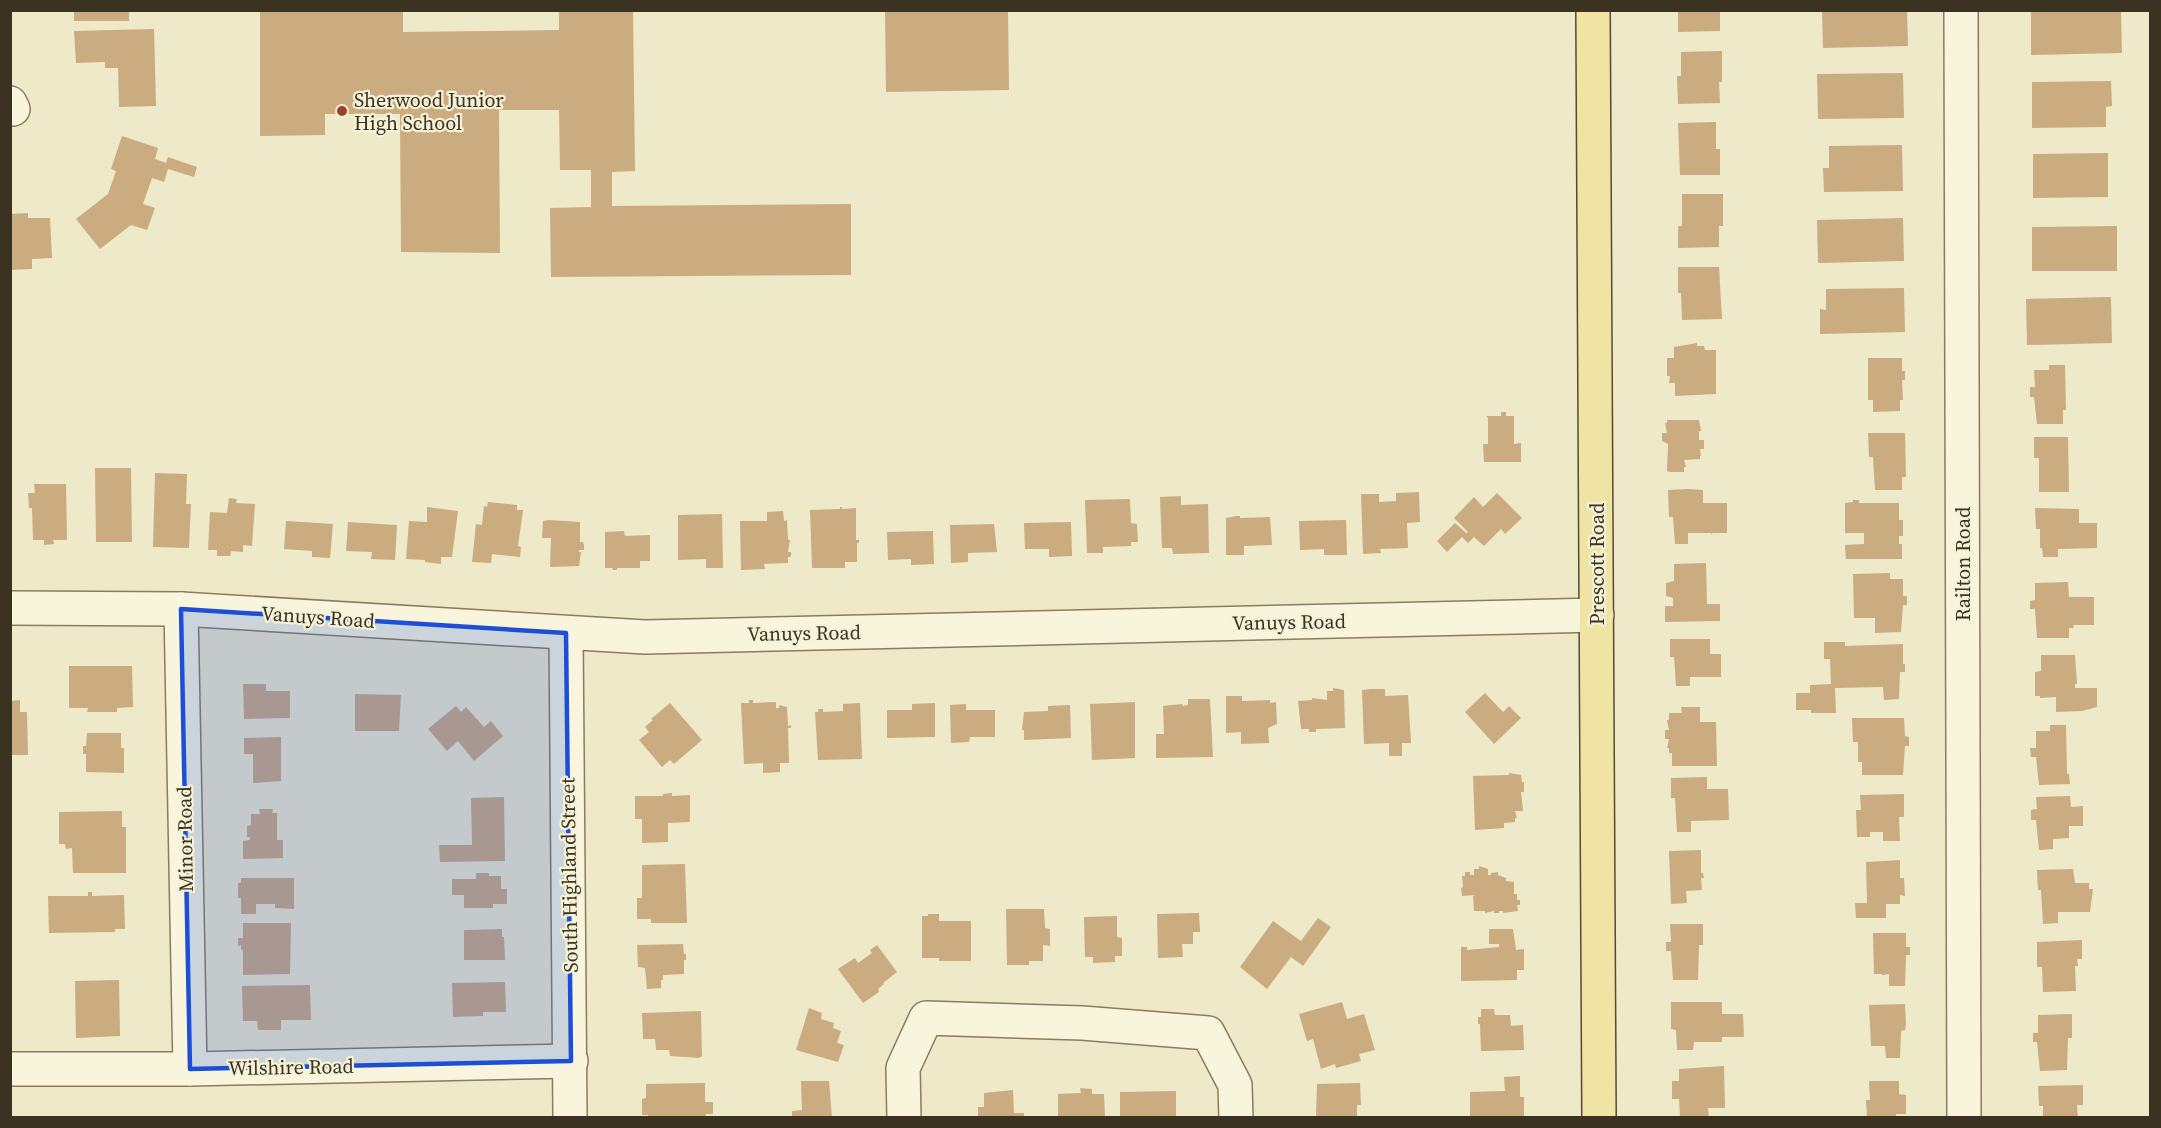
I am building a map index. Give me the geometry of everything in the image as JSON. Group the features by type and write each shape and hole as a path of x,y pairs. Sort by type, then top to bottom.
{"main road":[{"name":"Prescott Road","path":"1593,10 1599,1118"}],"street":[{"name":"Railton Road","path":"1961,10 1964,1118"},
{"name":"Vanuys Road","path":"10,608 181,609 645,637 1597,615"},
{"name":"Minor Road","path":"181,609 190,1069"},
{"name":"South Highland Street","path":"566,633 570,1118"},
{"path":"904,1118 903,1068 926,1018 1082,1023 1208,1033 1234,1085 1236,1118"},
{"name":"Wilshire Road","path":"10,1069 190,1069 570,1061"}],"highlighted area":[{"path":"181,609 566,633 571,1061 190,1069"}],"building":[{"path":"74,10 129,10 129,21 74,21"},
{"path":"260,10 403,10 403,32 559,30 559,10 633,10 635,171 612,172 612,206 851,204 851,275 551,277 550,208 591,207 591,170 560,170 559,110 499,110 500,253 401,252 400,114 325,114 325,135 260,136"},
{"path":"885,10 1008,10 1009,90 886,92"},
{"path":"1678,10 1720,10 1720,31 1678,32"},
{"path":"1822,10 1907,10 1908,46 1823,48"},
{"path":"2031,10 2121,10 2122,53 2031,55"},
{"path":"154,29 156,106 119,107 118,68 105,68 105,62 76,63 74,31"},
{"path":"1722,51 1722,82 1719,82 1720,103 1678,104 1677,76 1681,76 1681,52"},
{"path":"1903,73 1904,118 1818,119 1817,74"},
{"path":"2111,81 2112,106 2106,107 2106,127 2032,128 2032,82"},
{"path":"1716,122 1716,149 1720,149 1720,175 1680,175 1678,123"},
{"path":"122,136 158,148 155,159 166,163 168,157 197,167 194,177 168,169 164,182 152,178 143,204 155,208 147,230 131,225 100,249 76,219 108,194 116,171 111,169"},
{"path":"1902,145 1903,191 1824,192 1823,168 1829,168 1829,146"},
{"path":"2108,153 2108,197 2033,198 2033,154"},
{"path":"1682,194 1723,194 1723,226 1719,226 1719,247 1678,248 1678,226 1682,226"},
{"path":"28,213 28,218 50,218 52,258 32,259 32,269 10,270 10,214"},
{"path":"1903,218 1904,261 1818,263 1817,220"},
{"path":"2117,226 2117,271 2032,271 2032,227"},
{"path":"1678,267 1719,267 1722,319 1682,320 1681,293 1678,293"},
{"path":"1904,288 1905,332 1820,334 1820,309 1826,310 1826,289"},
{"path":"2111,297 2112,343 2027,345 2026,299"},
{"path":"1697,343 1697,346 1704,346 1705,350 1716,350 1716,394 1675,396 1675,383 1669,383 1670,376 1667,376 1667,358 1674,358 1674,347"},
{"path":"1868,358 1902,358 1905,380 1902,380 1903,400 1900,400 1900,411 1873,412 1873,400 1868,400"},
{"path":"2049,365 2065,365 2066,410 2063,410 2063,424 2037,424 2034,397 2030,397 2030,387 2035,387 2034,370 2049,370"},
{"path":"1501,412 1506,412 1506,416 1514,416 1514,444 1521,443 1521,462 1484,462 1483,444 1488,444 1488,418 1486,416 1501,416"},
{"path":"1667,420 1699,420 1701,431 1699,431 1699,440 1704,440 1704,449 1700,449 1700,459 1684,460 1686,467 1684,467 1684,472 1667,471 1668,444 1662,441 1662,433 1667,433 1665,423"},
{"path":"1868,433 1905,433 1906,477 1902,477 1902,490 1875,490 1873,457 1869,457"},
{"path":"2034,437 2068,437 2069,492 2039,492 2039,458 2034,458"},
{"path":"95,468 131,468 132,542 96,542"},
{"path":"155,473 187,474 186,504 191,504 189,548 153,547"},
{"path":"34,484 66,484 67,540 53,540 54,544 44,545 44,540 33,540 32,508 29,508 28,493 35,493"},
{"path":"1668,490 1703,490 1703,503 1727,503 1727,533 1688,533 1688,544 1675,544 1673,517 1669,517"},
{"path":"1419,492 1420,522 1407,523 1408,548 1380,549 1381,553 1363,554 1361,494 1379,494 1379,502 1396,501 1396,493"},
{"path":"1497,493 1522,518 1505,534 1501,529 1484,546 1474,537 1468,543 1462,537 1447,552 1437,541 1455,523 1466,533 1468,532 1454,518 1474,497 1483,507"},
{"path":"1181,496 1181,505 1208,504 1209,553 1173,554 1172,548 1162,548 1160,497"},
{"path":"229,498 237,499 236,503 255,504 252,546 243,545 243,552 231,551 230,556 217,556 217,550 208,550 210,512 227,513"},
{"path":"1130,499 1131,523 1137,524 1138,542 1131,542 1131,546 1103,547 1103,553 1087,553 1085,500"},
{"path":"1853,500 1859,500 1859,503 1899,503 1899,520 1903,520 1903,536 1899,536 1899,544 1902,544 1902,559 1846,559 1845,545 1864,544 1864,533 1845,533 1845,503 1853,502"},
{"path":"488,502 517,505 517,510 523,510 518,546 521,547 520,557 492,554 491,563 472,562 476,524 482,525 484,506 487,507"},
{"path":"427,507 458,511 452,557 441,557 441,564 406,559 409,521 427,522"},
{"path":"840,507 842,509 856,508 856,540 859,540 857,562 845,562 845,568 812,568 810,510 840,509"},
{"path":"2035,508 2079,509 2079,523 2097,523 2097,548 2058,549 2058,557 2043,557 2042,548 2040,548 2040,529 2036,529"},
{"path":"783,511 784,521 787,520 788,540 790,540 788,552 791,552 791,557 788,557 788,563 764,564 765,569 741,570 740,521 767,521 767,512"},
{"path":"722,514 723,568 706,568 706,559 678,560 678,515"},
{"path":"1236,516 1240,518 1270,517 1272,545 1244,546 1244,555 1226,555 1226,518"},
{"path":"1346,520 1347,555 1324,555 1324,549 1300,550 1299,521"},
{"path":"286,521 333,524 330,558 312,557 312,551 284,549"},
{"path":"543,521 580,522 580,542 583,542 584,550 579,550 581,552 579,566 550,567 551,538 542,538"},
{"path":"348,522 397,525 395,560 371,559 372,552 346,551"},
{"path":"1071,522 1072,556 1049,557 1049,549 1025,549 1024,523"},
{"path":"994,524 997,552 968,553 968,562 951,563 950,525"},
{"path":"624,531 625,536 650,535 650,561 640,561 640,568 613,570 605,568 605,532"},
{"path":"933,531 934,564 911,565 911,559 888,560 887,532"},
{"path":"1706,563 1707,604 1720,604 1720,621 1665,622 1665,606 1673,606 1673,598 1666,596 1666,583 1674,581 1674,564"},
{"path":"1890,573 1890,579 1903,579 1903,596 1907,596 1907,605 1903,605 1901,632 1875,633 1875,618 1854,618 1853,574"},
{"path":"2068,582 2069,597 2094,597 2094,625 2073,625 2074,628 2069,628 2069,638 2037,638 2035,609 2030,609 2030,601 2035,600 2035,583"},
{"path":"1670,639 1710,639 1710,654 1721,654 1721,677 1690,677 1690,686 1676,686 1674,657 1670,657"},
{"path":"1824,642 1845,642 1845,646 1903,644 1905,672 1900,672 1899,699 1884,700 1883,687 1835,688 1836,713 1811,713 1811,710 1796,710 1796,693 1810,693 1810,685 1831,684 1830,659 1824,659"},
{"path":"2041,655 2075,655 2077,684 2075,688 2097,688 2097,707 2082,711 2056,712 2056,697 2035,696 2035,672 2041,671"},
{"path":"69,666 132,666 133,707 117,708 117,712 87,712 88,708 69,708"},
{"path":"243,684 266,684 266,691 290,691 290,718 244,719"},
{"path":"1333,688 1344,690 1345,728 1316,729 1316,732 1301,729 1298,701 1312,700 1312,698 1327,700 1327,691 1333,691"},
{"path":"1385,689 1385,696 1408,695 1411,743 1402,743 1402,756 1389,756 1389,743 1364,744 1362,690"},
{"path":"1485,693 1503,712 1509,706 1521,718 1494,744 1465,712"},
{"path":"355,694 401,695 399,731 355,731"},
{"path":"1226,696 1242,696 1242,701 1270,700 1270,703 1276,702 1277,724 1268,728 1269,743 1241,744 1241,732 1226,733"},
{"path":"1188,699 1210,699 1213,757 1156,758 1156,734 1164,734 1163,706 1188,705"},
{"path":"20,700 20,712 27,712 28,755 10,755 10,701"},
{"path":"749,700 753,700 753,703 776,702 776,708 779,708 779,705 787,707 788,726 791,725 791,728 788,728 789,763 780,763 780,772 763,773 763,763 744,764 741,703 749,703"},
{"path":"1135,702 1135,758 1092,760 1090,704"},
{"path":"670,703 702,740 674,764 670,760 662,767 639,740 649,732 645,727 653,720 651,719"},
{"path":"860,703 862,759 818,760 815,712 818,712 818,709 823,709 823,712 843,711 843,704"},
{"path":"935,703 935,737 887,738 887,710 912,710 912,704"},
{"path":"966,704 966,710 995,710 995,737 970,737 969,742 951,743 950,705"},
{"path":"1070,705 1071,738 1024,740 1024,730 1022,730 1024,712 1048,711 1048,706"},
{"path":"456,706 461,712 466,707 484,727 491,721 503,736 474,761 458,741 447,751 428,729"},
{"path":"1681,707 1700,707 1700,722 1716,722 1717,766 1672,766 1672,753 1669,753 1669,748 1667,748 1669,739 1665,739 1665,730 1669,730 1667,720 1669,720 1669,713 1682,713"},
{"path":"1852,718 1904,718 1905,736 1909,737 1909,746 1905,746 1903,775 1862,775 1862,762 1858,762 1858,742 1853,742"},
{"path":"2050,725 2066,725 2067,774 2069,774 2070,784 2039,785 2036,757 2031,757 2030,748 2036,748 2036,731 2050,731"},
{"path":"87,733 121,733 121,748 124,748 124,773 86,772 86,754 83,754 83,746 86,746"},
{"path":"281,737 281,781 253,783 253,754 244,754 244,738"},
{"path":"1509,773 1521,775 1522,782 1524,782 1524,792 1521,792 1523,811 1515,811 1517,818 1515,822 1504,823 1504,828 1475,830 1473,776 1509,775"},
{"path":"1707,777 1707,789 1728,789 1729,820 1691,821 1691,832 1677,832 1675,798 1671,798 1671,778"},
{"path":"672,793 672,796 690,795 690,822 668,823 668,842 642,843 642,819 635,819 635,796 663,796 663,794"},
{"path":"1904,794 1904,817 1899,817 1900,841 1883,841 1883,832 1870,832 1870,837 1857,837 1856,810 1861,810 1860,795"},
{"path":"2070,796 2071,807 2083,806 2083,826 2069,826 2069,838 2053,839 2053,849 2039,850 2036,820 2031,820 2031,810 2037,809 2036,797"},
{"path":"504,797 505,861 440,862 439,845 472,845 471,798"},
{"path":"259,809 273,809 272,813 277,813 277,840 283,840 283,858 243,859 243,841 250,840 250,837 247,837 247,826 251,825 251,814 260,814"},
{"path":"122,811 122,827 126,827 126,873 73,873 72,848 66,849 65,844 59,844 59,812"},
{"path":"1701,850 1701,873 1704,878 1701,878 1702,890 1686,891 1687,903 1671,904 1669,851"},
{"path":"1900,860 1900,878 1904,878 1905,896 1900,895 1900,904 1886,904 1886,918 1856,918 1855,903 1867,903 1866,862"},
{"path":"685,864 687,923 651,923 651,919 637,919 637,898 642,898 642,865"},
{"path":"1479,866 1488,869 1488,875 1498,872 1498,875 1506,878 1506,881 1514,882 1514,894 1517,894 1517,900 1520,900 1520,905 1517,905 1518,911 1485,913 1485,911 1474,911 1473,896 1475,895 1462,896 1462,876 1465,876 1465,872 1474,875 1474,869 1479,869"},
{"path":"2073,869 2075,883 2089,883 2089,889 2093,889 2090,912 2058,912 2058,923 2043,924 2037,870"},
{"path":"476,873 501,876 501,889 507,889 507,904 493,904 493,908 464,908 464,895 452,895 452,879 476,879"},
{"path":"241,878 294,878 294,909 275,908 275,904 256,904 256,914 241,914 238,883 241,883"},
{"path":"88,892 92,892 92,896 124,895 125,929 115,929 115,932 49,933 48,896 88,896"},
{"path":"1006,909 1044,909 1045,928 1050,929 1050,946 1043,945 1043,961 1029,961 1029,965 1007,965"},
{"path":"1199,913 1200,932 1193,932 1193,944 1182,944 1183,957 1158,958 1157,914"},
{"path":"928,914 939,914 939,921 971,921 971,961 939,961 939,958 922,958 922,916 928,916"},
{"path":"1117,916 1117,937 1122,938 1122,956 1115,956 1115,962 1093,963 1093,957 1085,957 1084,917"},
{"path":"1318,918 1331,927 1303,966 1291,957 1267,989 1240,967 1273,921 1301,941"},
{"path":"243,923 291,923 290,974 243,975 243,950 241,950 241,945 238,946 238,938 243,938"},
{"path":"1670,924 1703,924 1703,945 1699,945 1698,980 1673,980 1671,951 1666,951 1666,942 1671,942"},
{"path":"502,929 505,960 464,960 464,930"},
{"path":"1489,929 1513,929 1516,950 1524,949 1524,970 1517,970 1517,980 1461,981 1461,947 1467,947 1467,950 1499,947 1499,944 1489,944"},
{"path":"1873,933 1906,933 1906,947 1910,947 1910,955 1906,955 1905,986 1889,986 1889,974 1874,974"},
{"path":"2082,940 2082,959 2077,959 2078,966 2075,966 2076,991 2043,992 2042,967 2037,967 2037,942"},
{"path":"683,944 684,954 686,954 684,974 663,975 661,988 647,989 645,968 638,967 637,945"},
{"path":"877,945 897,972 883,983 878,989 879,992 863,1003 838,969 855,958 858,963 872,953 870,950"},
{"path":"119,980 120,1036 76,1038 75,981"},
{"path":"505,982 506,1012 483,1012 483,1016 453,1017 452,983"},
{"path":"310,985 311,1020 281,1020 281,1030 258,1030 257,1021 243,1021 242,986"},
{"path":"1342,1002 1347,1019 1364,1014 1375,1050 1359,1054 1361,1061 1336,1068 1335,1064 1321,1069 1313,1039 1307,1041 1299,1014"},
{"path":"1671,1002 1722,1002 1722,1014 1743,1014 1744,1037 1722,1037 1722,1042 1694,1042 1693,1050 1677,1050 1676,1030 1671,1029"},
{"path":"1905,1004 1906,1024 1905,1030 1901,1031 1900,1058 1886,1058 1885,1046 1871,1046 1869,1005"},
{"path":"809,1008 822,1013 821,1019 834,1023 833,1028 841,1031 837,1043 844,1045 838,1062 796,1050"},
{"path":"1481,1009 1494,1009 1495,1015 1510,1015 1511,1026 1523,1025 1524,1050 1481,1051 1478,1017 1481,1017"},
{"path":"701,1011 702,1056 699,1058 670,1056 669,1050 656,1050 655,1039 643,1039 642,1013"},
{"path":"2072,1014 2072,1038 2068,1038 2067,1070 2040,1071 2037,1042 2033,1042 2033,1033 2038,1033 2038,1015"},
{"path":"1724,1066 1725,1108 1708,1108 1709,1118 1680,1118 1679,1099 1672,1099 1672,1081 1679,1081 1679,1069"},
{"path":"1520,1076 1520,1097 1524,1097 1524,1118 1470,1118 1470,1092 1505,1091 1504,1077"},
{"path":"801,1081 829,1081 832,1118 792,1118 792,1111 802,1110"},
{"path":"1869,1081 1899,1081 1899,1094 1906,1095 1906,1114 1896,1114 1896,1118 1867,1118 1866,1100 1870,1100"},
{"path":"705,1083 705,1102 713,1102 713,1114 706,1114 706,1118 648,1118 648,1115 642,1115 642,1099 646,1098 646,1084"},
{"path":"1360,1083 1361,1105 1357,1105 1357,1118 1316,1118 1317,1084"},
{"path":"2083,1085 2083,1105 2077,1105 2078,1118 2043,1118 2043,1106 2039,1106 2038,1086"},
{"path":"1080,1088 1092,1089 1092,1094 1104,1094 1105,1118 1058,1118 1058,1094 1081,1093"},
{"path":"1013,1090 1014,1113 1024,1113 1024,1118 978,1118 978,1107 984,1107 984,1093"},
{"path":"1176,1091 1176,1118 1120,1118 1120,1092"}],"place":[{"name":"Sherwood Junior High School","path":"342,111"}]}
